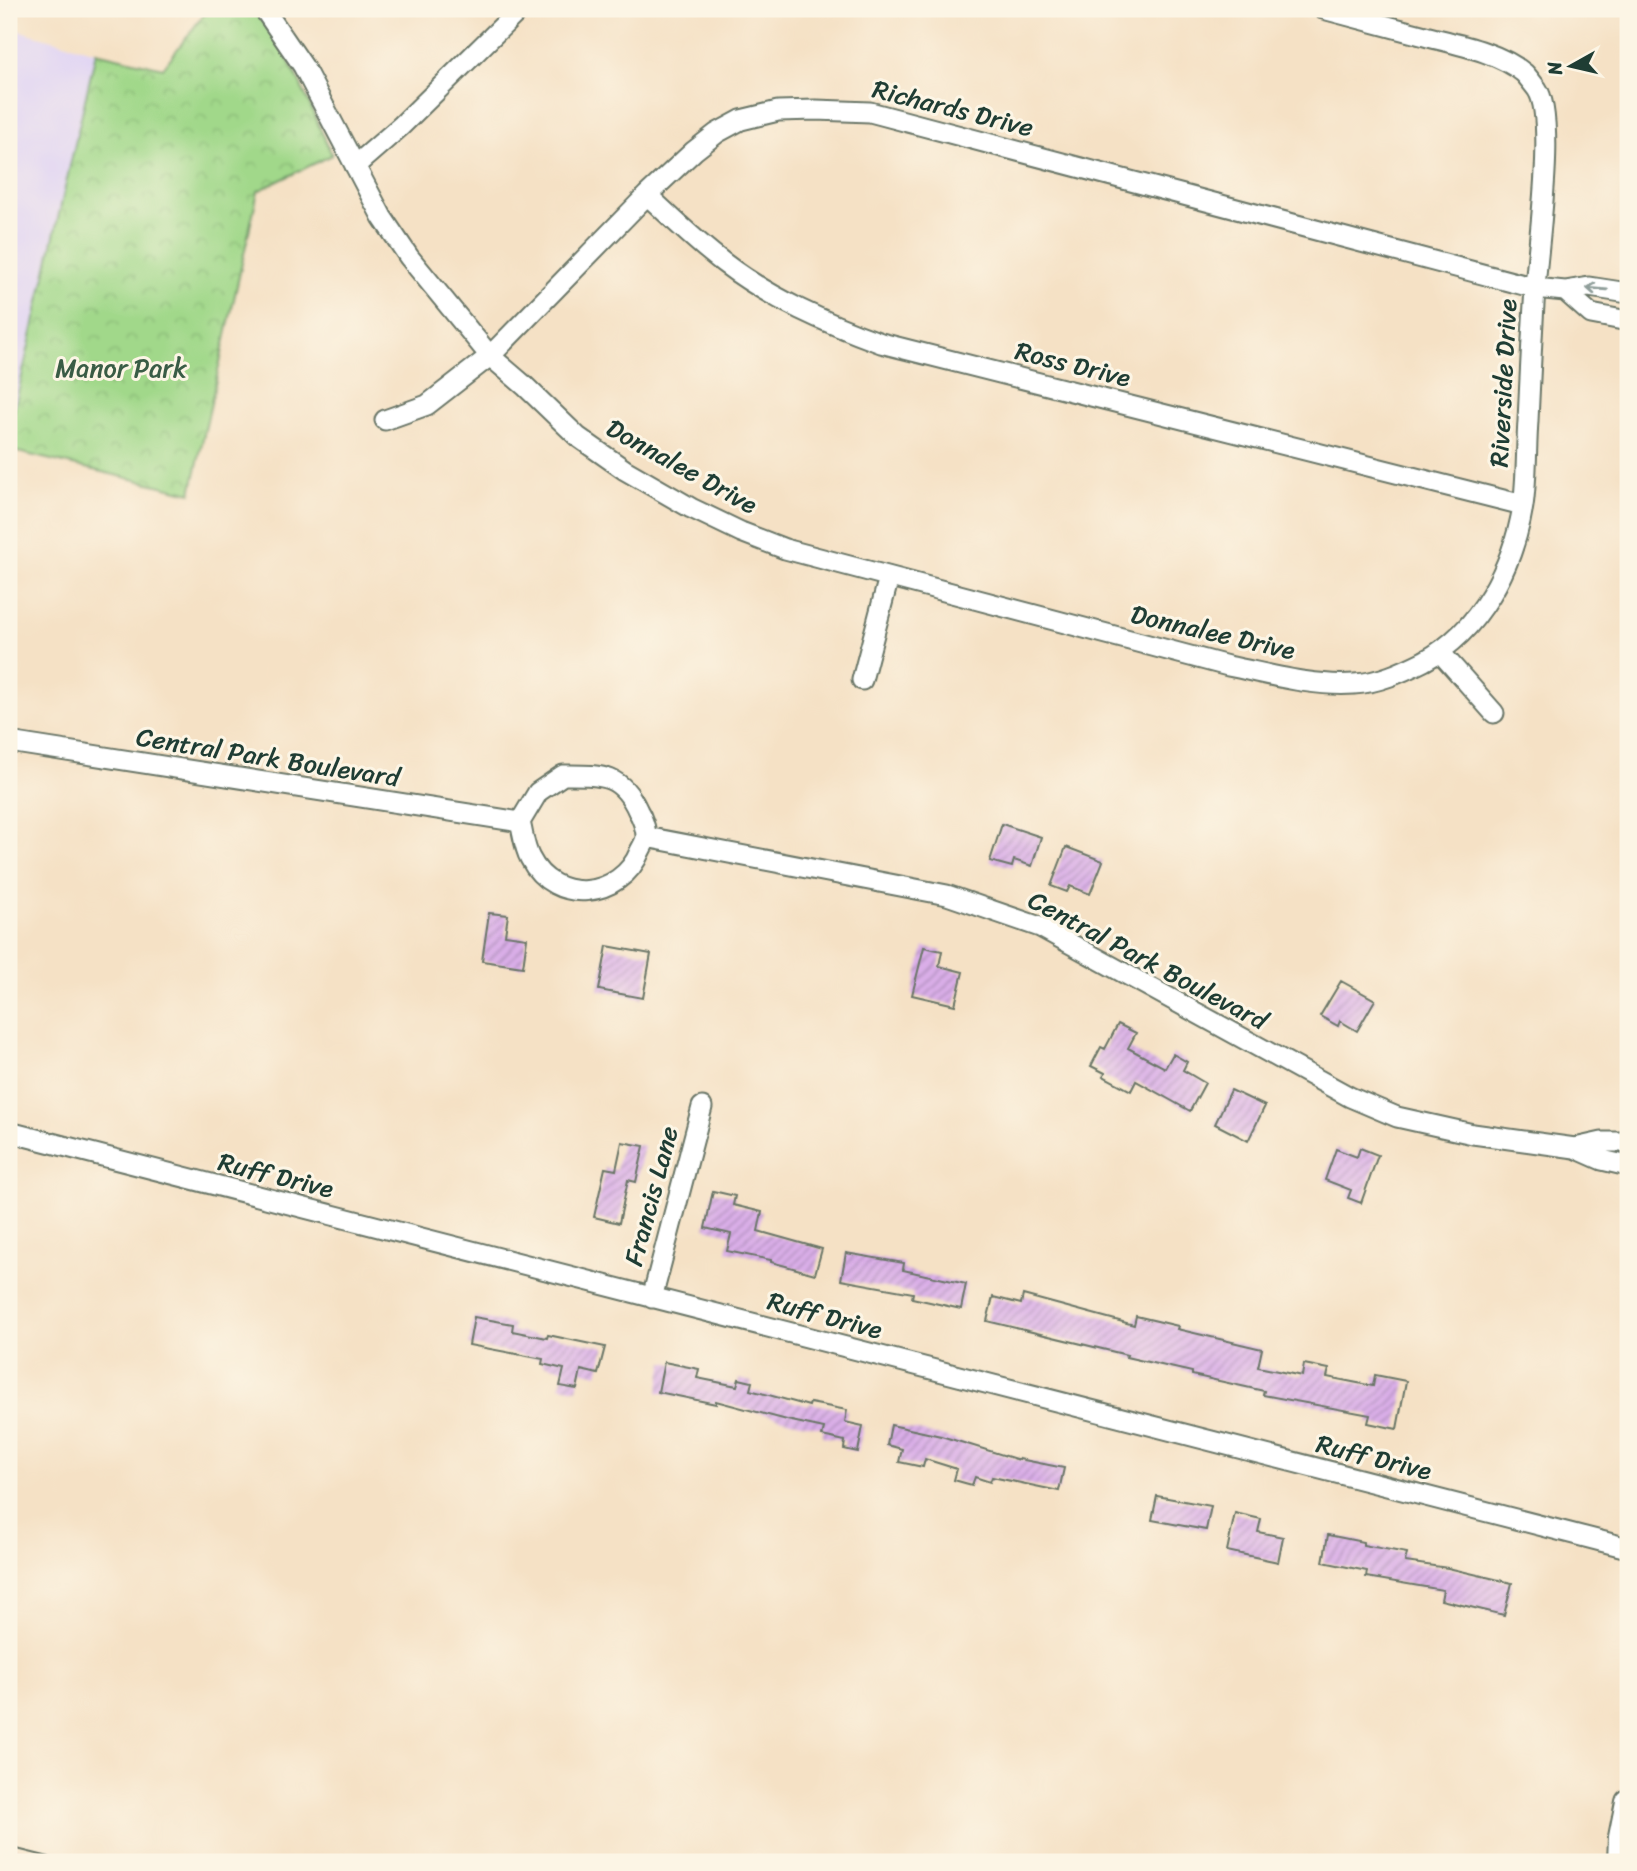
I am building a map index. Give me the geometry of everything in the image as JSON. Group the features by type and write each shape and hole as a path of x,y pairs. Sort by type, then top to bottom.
{"street":[{"name":"Donnalee Drive","path":"264,9 303,66 382,217 409,257 489,356 578,437 625,470 691,508 785,549 1284,678 1354,684 1402,672 1440,652"},
{"path":"355,166 401,126 520,9"},
{"name":"Riverside Drive","path":"1323,9 1471,48 1502,60 1524,73 1539,92 1545,118 1547,146 1535,288 1523,505 1514,541 1489,600 1470,624 1440,652"},
{"name":"Richards Drive","path":"385,420 427,405 489,356 647,195 694,151 717,133 741,120 778,111 870,112 1535,288 1565,292 1589,288 1628,293"},
{"name":"Ross Drive","path":"647,195 724,263 766,292 839,328 881,343 1523,505"},
{"path":"1565,292 1591,314 1628,321"},
{"path":"862,680 888,577"},
{"path":"1440,652 1494,713"},
{"name":"Central Park Boulevard","path":"9,742 520,822"},
{"path":"564,775 599,775 620,784 632,797 641,816 646,837 636,861 617,880 602,888 585,892 564,888 539,871 529,857 520,822 538,792 564,775"},
{"name":"Central Park Boulevard","path":"646,837 947,895 1040,927 1350,1097 1397,1116 1473,1134 1575,1148 1602,1160 1628,1166"},
{"name":"Francis Lane","path":"652,1297 702,1107"},
{"name":"Ruff Drive","path":"9,1132 1628,1548"},
{"name":"Central Park Boulevard","path":"1575,1148 1602,1142 1628,1142"},
{"path":"1619,1862 1628,1802"}],"shaded area":[{"path":"9,28 96,52 9,433"}],"green space":[{"name":"Manor Park","path":"208,9 250,9 264,24 297,78 332,155 258,191 191,493 9,450 9,433 96,52 163,68"}],"building":[{"path":"1002,824 1041,837 1032,866 1014,860 1012,867 990,861"},
{"path":"1066,847 1103,861 1090,894 1070,886 1067,892 1051,886"},
{"path":"489,913 508,915 505,935 527,938 523,967 482,961"},
{"path":"607,946 651,954 643,998 599,990"},
{"path":"924,947 942,951 939,966 963,972 955,1005 912,995"},
{"path":"1341,981 1375,1000 1357,1031 1340,1021 1338,1026 1320,1016"},
{"path":"1118,1024 1136,1033 1128,1048 1165,1068 1173,1054 1187,1062 1183,1070 1205,1083 1190,1111 1136,1081 1131,1091 1103,1076 1105,1073 1091,1066 1101,1047 1105,1049"},
{"path":"1231,1090 1265,1106 1248,1141 1215,1124"},
{"path":"622,1142 644,1146 636,1182 628,1180 619,1223 594,1217 605,1168 616,1170"},
{"path":"1360,1148 1378,1155 1361,1203 1348,1198 1351,1190 1325,1180 1336,1149 1357,1157"},
{"path":"713,1191 735,1196 733,1205 762,1212 758,1231 822,1249 815,1274 771,1260 727,1251 731,1234 705,1228"},
{"path":"846,1253 904,1263 903,1270 966,1284 961,1309 912,1298 913,1293 841,1280"},
{"path":"1023,1295 1134,1325 1136,1316 1178,1326 1177,1329 1262,1349 1258,1367 1302,1376 1304,1364 1329,1369 1327,1377 1373,1386 1375,1375 1406,1381 1397,1429 1368,1423 1370,1415 1263,1395 1264,1391 1192,1375 1192,1372 987,1321 993,1297 1021,1304"},
{"path":"474,1317 513,1324 512,1331 547,1338 548,1335 605,1347 598,1374 581,1370 577,1389 560,1386 564,1369 542,1364 543,1359 469,1345"},
{"path":"664,1362 699,1369 697,1378 737,1386 739,1379 752,1382 750,1390 809,1406 810,1403 847,1410 845,1422 863,1426 858,1452 844,1449 845,1441 822,1436 824,1428 716,1401 716,1404 658,1392"},
{"path":"891,1425 941,1436 1019,1460 1064,1468 1059,1491 992,1477 990,1482 975,1477 972,1485 954,1480 957,1469 925,1459 923,1467 899,1462 902,1449 887,1445"},
{"path":"1157,1496 1211,1506 1206,1530 1152,1520"},
{"path":"1235,1513 1261,1519 1258,1532 1283,1537 1278,1562 1227,1551"},
{"path":"1328,1535 1407,1553 1405,1562 1448,1568 1512,1583 1504,1615 1441,1600 1443,1590 1366,1577 1367,1571 1323,1562"},
{"path":"9,1847 49,1857 48,1862 9,1862"}]}
